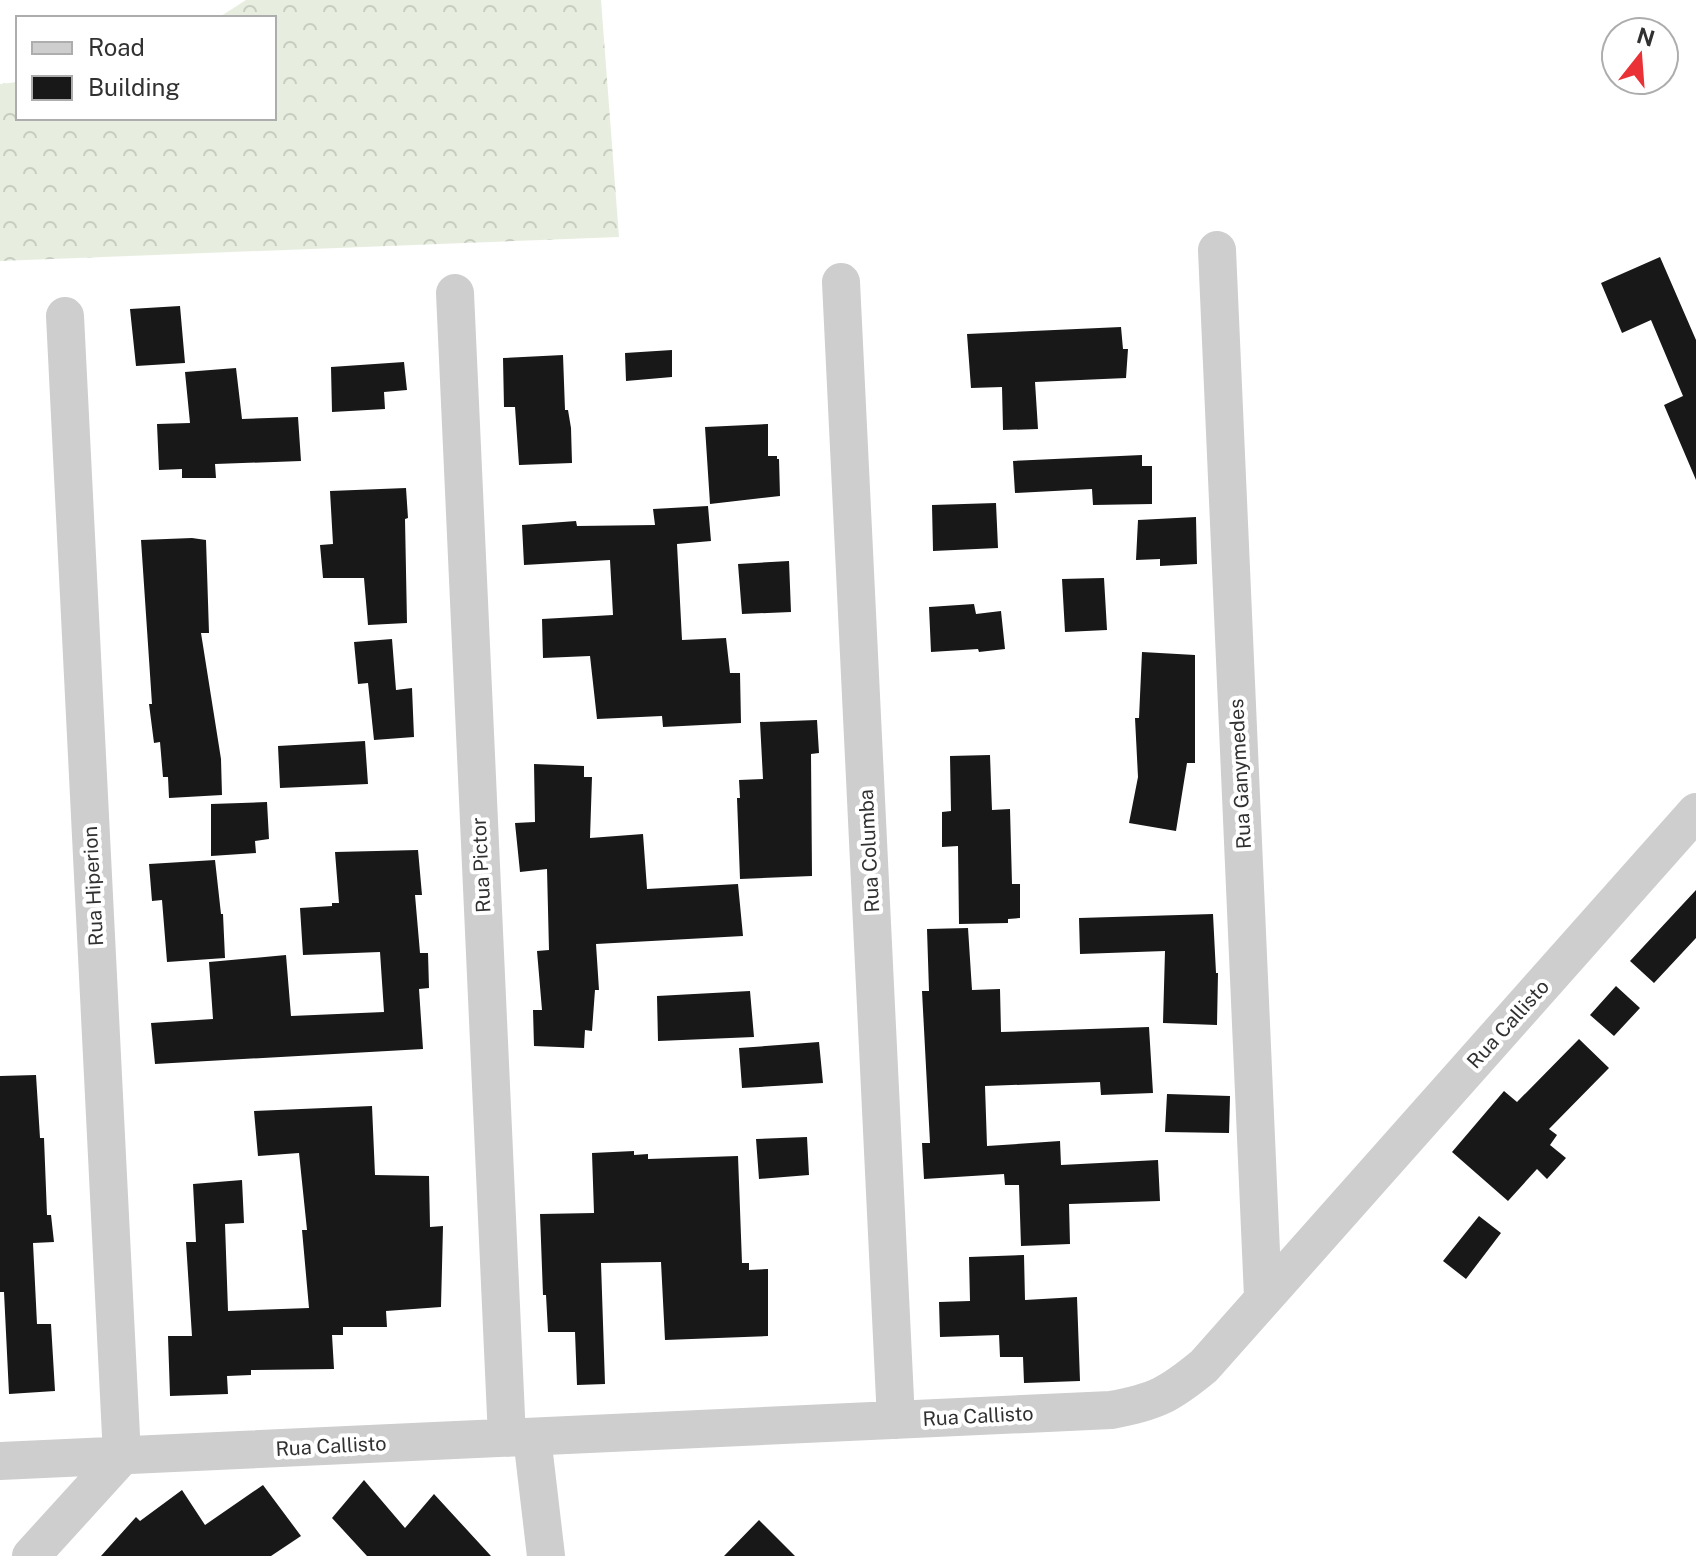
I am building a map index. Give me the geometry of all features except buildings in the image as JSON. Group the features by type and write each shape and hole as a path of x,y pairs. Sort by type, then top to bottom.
{"street":[{"name":"Rua Ganymedes","path":"1217,250 1263,1297"},
{"name":"Rua Columba","path":"841,282 896,1420"},
{"name":"Rua Pictor","path":"455,293 519,1437 546,1556"},
{"name":"Rua Hiperion","path":"65,316 122,1456"},
{"name":"Rua Callisto","path":"0,1461 1111,1410 1148,1403 1174,1390 1204,1366 1696,812"},
{"path":"31,1556 122,1456"}],"green space":[{"path":"246,0 601,0 619,237 0,261 0,84 16,82 16,120 276,120 276,16 221,16"}]}
